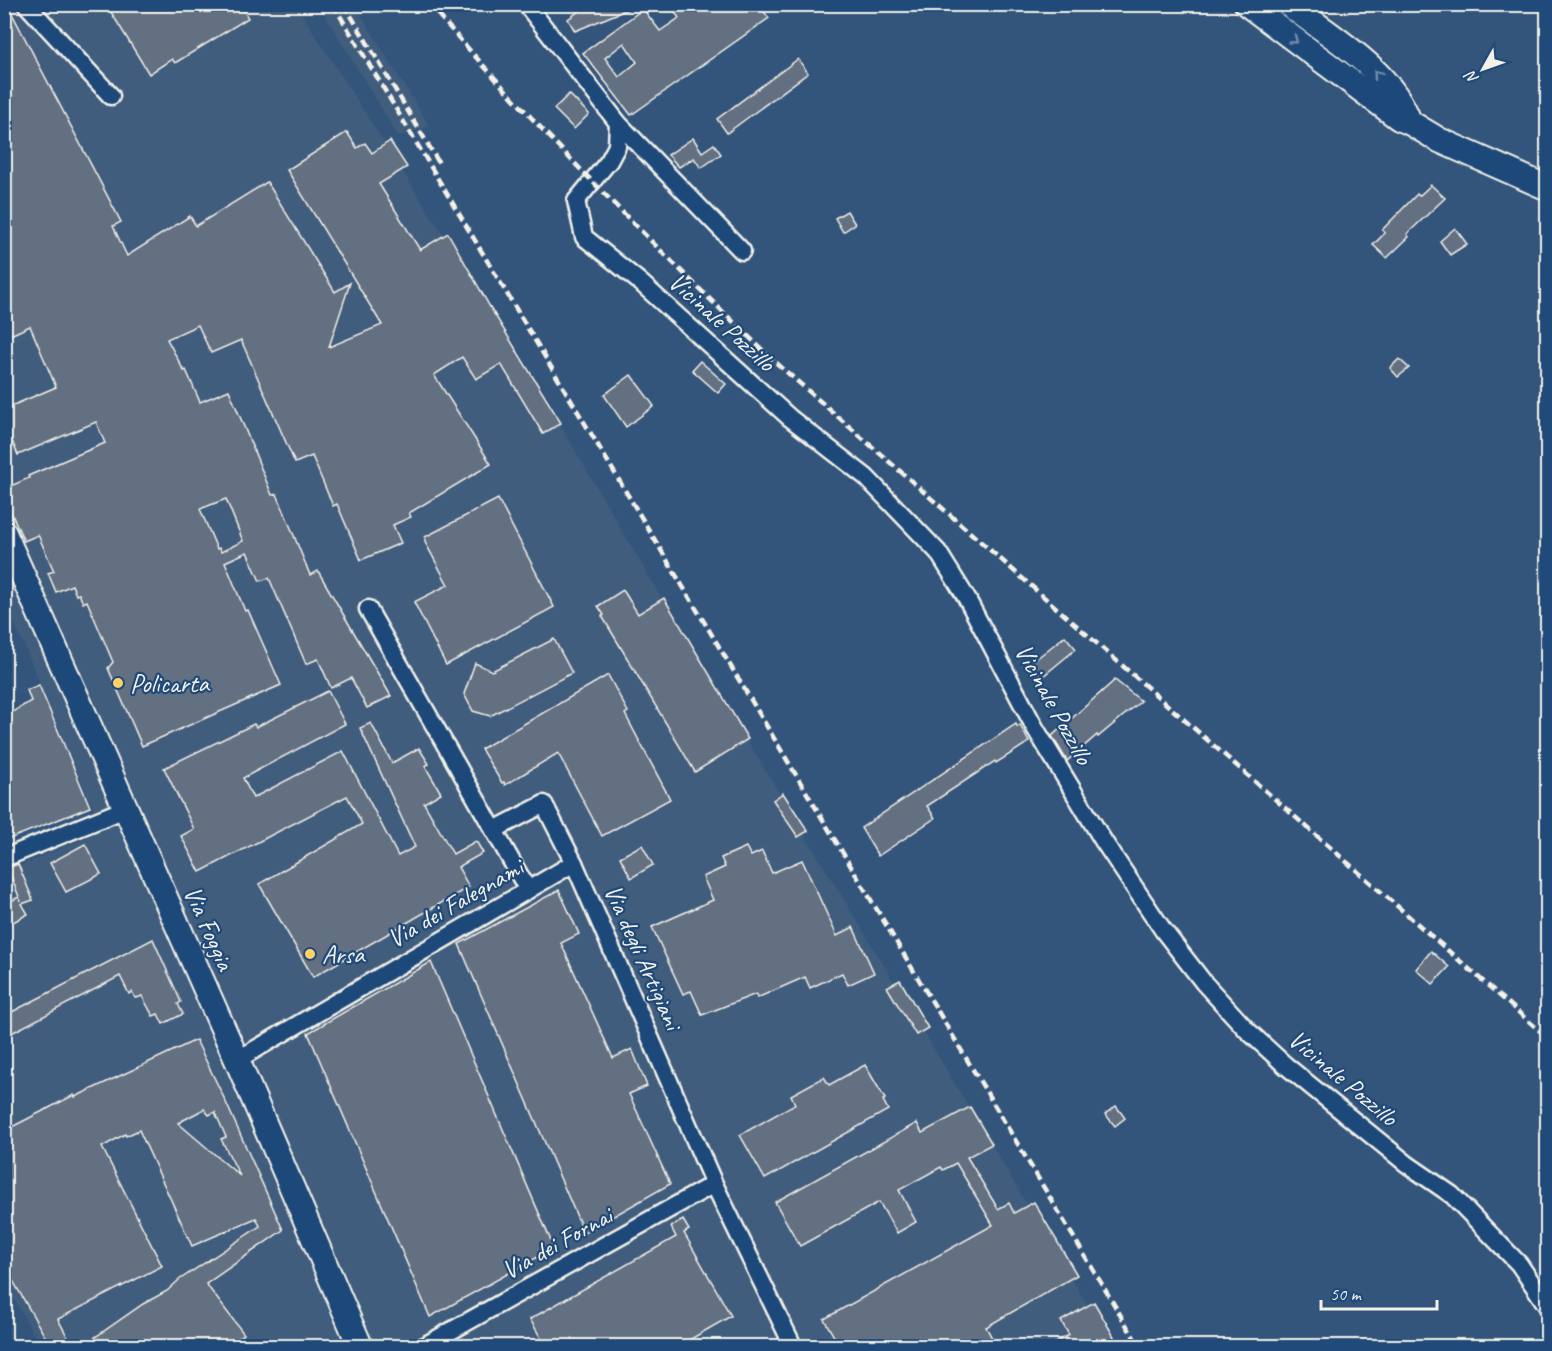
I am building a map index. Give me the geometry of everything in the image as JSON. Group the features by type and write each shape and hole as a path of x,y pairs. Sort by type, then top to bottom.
{"main road":[{"path":"1247,4 1388,111 1439,140 1548,188"},
{"path":"1288,4 1368,64 1397,97 1405,109 1409,122"},
{"name":"Via Foggia","path":"4,533 237,1060 360,1347"}],"street":[{"path":"26,4 111,96"},
{"path":"526,4 618,123 742,251"},
{"name":"Vicinale Pozzillo","path":"618,123 617,146 609,161 576,201 584,237 648,289 790,418 866,477 938,552 966,597 1035,728 1104,842 1163,930 1204,983 1247,1030 1286,1065 1407,1164 1452,1195 1519,1264 1548,1307"},
{"path":"368,609 528,890"},
{"name":"Via degli Artigiani","path":"494,830 544,804 574,863 714,1184 793,1347"},
{"path":"4,858 125,809"},
{"name":"Via dei Falegnami","path":"237,1060 574,863"},
{"name":"Via dei Fornai","path":"424,1347 714,1184"}],"shaded area":[{"path":"4,5 296,5 507,334 689,645 1112,1346 40,1346 5,1282 5,872 102,831 5,600"},
{"path":"319,5 355,5 430,127 398,136"}],"building":[{"path":"4,4 7,4 121,222 113,226 127,256 190,216 196,226 267,182 335,292 350,283 329,347 382,325 287,170 347,132 357,148 365,143 372,153 390,141 407,167 379,184 420,250 448,233 561,423 543,434 501,364 476,379 462,357 434,375 491,464 409,513 411,517 393,525 401,543 361,560 337,504 333,506 312,456 295,463 241,340 211,353 198,325 167,339 184,371 186,370 200,402 229,390 272,495 277,494 310,575 318,571 391,696 367,708 351,678 331,688 318,659 306,664 269,578 260,581 247,552 225,562 245,611 248,610 281,685 142,746 108,668 113,662 87,601 83,603 79,594 76,595 72,585 56,592 48,573 54,571 38,535 24,541 4,497 4,489 29,478 28,476 105,443 96,422 18,455 4,423 4,409 56,387 30,326 4,338","holes":["226,499 243,541 221,552 219,548 217,549 200,509"]},
{"path":"106,4 240,4 248,18 175,63 172,59 149,74"},
{"path":"589,4 638,5 575,31 568,19"},
{"path":"669,4 758,4 769,18 631,115 583,53 643,9 660,31 679,18","holes":["624,43 637,62 619,77 605,58"]},
{"path":"798,59 808,73 727,133 717,119"},
{"path":"569,94 589,114 574,129 554,109"},
{"path":"693,138 702,152 714,144 721,154 701,168 694,158 679,167 668,155"},
{"path":"1431,185 1445,198 1407,234 1409,237 1387,258 1373,245 1385,233 1382,230 1417,194 1419,196"},
{"path":"847,211 855,224 843,232 835,218"},
{"path":"1455,228 1467,244 1450,255 1440,241"},
{"path":"1399,359 1409,368 1398,377 1390,368"},
{"path":"700,361 726,384 718,393 692,370"},
{"path":"631,375 654,406 626,427 604,395"},
{"path":"498,499 554,607 446,665 414,602 448,585 425,542 425,537"},
{"path":"623,590 638,614 664,598 748,739 695,772 598,606"},
{"path":"1065,636 1076,649 1042,677 1031,663"},
{"path":"554,639 572,673 490,716 473,711 464,694 475,663 492,671"},
{"path":"608,675 628,712 625,714 670,799 602,836 558,753 505,785 481,749"},
{"path":"1115,680 1141,701 1067,761 1052,736"},
{"path":"39,685 90,807 4,841 4,717 31,701 27,690"},
{"path":"328,691 345,724 243,778 253,798 343,751 398,856 415,847 360,728 371,723 392,763 419,748 429,764 425,766 441,793 424,803 453,854 476,841 483,853 458,867 469,887 313,977 259,884 362,824 347,796 200,872 181,836 194,829 164,768 254,724 256,727"},
{"path":"1016,724 1017,727 1020,725 1029,742 996,763 995,761 927,806 935,818 878,856 861,828"},
{"path":"783,793 808,831 798,837 773,800"},
{"path":"85,844 101,874 66,892 50,863"},
{"path":"642,845 653,865 631,878 620,857"},
{"path":"746,847 751,856 762,851 772,873 802,860 837,936 853,927 874,973 848,985 842,973 810,988 805,977 757,998 756,994 702,1015 691,991 683,994 652,927 713,900 703,877 725,867 721,858"},
{"path":"18,864 33,900 22,904 28,914 4,927 4,904 19,897 21,902 8,868"},
{"path":"559,890 579,934 561,943 613,1058 632,1049 647,1086 629,1094 670,1184 584,1233 459,944"},
{"path":"153,939 181,1002 178,1004 183,1014 163,1024 158,1014 153,1016 142,996 135,998 132,992 129,994 120,976 4,1037 4,1016"},
{"path":"1431,951 1449,967 1433,984 1416,969"},
{"path":"431,962 554,1248 430,1317 308,1033"},
{"path":"900,980 928,1028 916,1035 887,987"},
{"path":"196,1040 283,1230 206,1284 244,1334 227,1347 81,1347 260,1226 256,1218 192,1246 139,1130 126,1136 125,1134 102,1147 162,1266 58,1319 73,1347 51,1347 4,1265 4,1131 74,1095 75,1097","holes":["204,1109 209,1115 215,1112 226,1137 221,1139 240,1176 178,1123"]},
{"path":"865,1065 885,1099 883,1100 888,1110 765,1179 740,1135 795,1104 791,1095 824,1077 829,1085"},
{"path":"1116,1106 1125,1118 1115,1126 1105,1114"},
{"path":"970,1107 992,1144 967,1157 998,1209 1009,1203 1014,1213 1034,1202 1077,1275 986,1327 997,1347 840,1347 824,1319 993,1225 956,1163 943,1170 941,1167 899,1190 916,1222 897,1233 879,1202 800,1246 775,1202 917,1123 922,1133"},
{"path":"683,1220 689,1230 684,1233 731,1316 677,1347 546,1347 530,1319 676,1237 671,1227"},
{"path":"1094,1302 1120,1347 1048,1347 1069,1335 1061,1321"}],"railway":[{"path":"333,4 1139,1346"},
{"path":"344,4 439,163"},
{"path":"429,4 597,186 773,360 1548,1038"}],"place":[{"name":"Policarta","path":"118,683"},
{"name":"Arsa","path":"310,954"}]}
